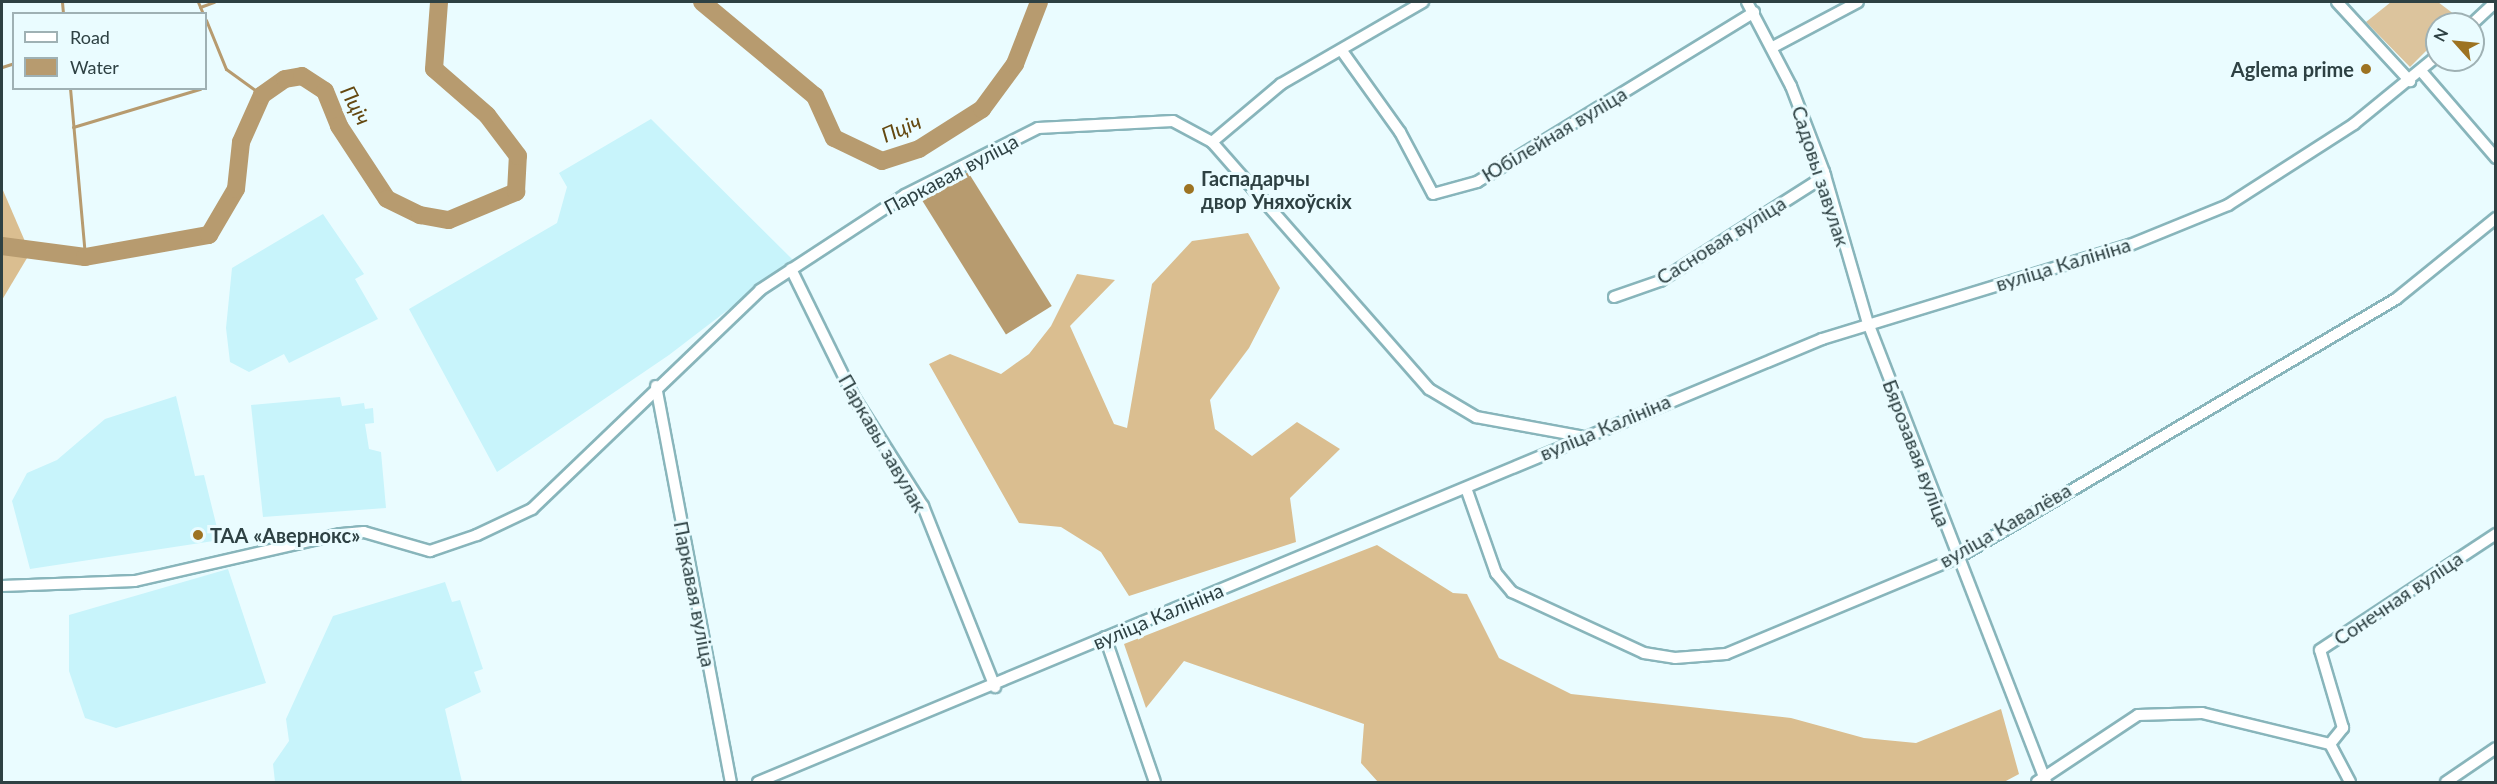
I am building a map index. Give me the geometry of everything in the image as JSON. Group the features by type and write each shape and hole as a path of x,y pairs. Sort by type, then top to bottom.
{"street":[{"path":"1212,142 1281,84 1342,51 1423,2"},
{"name":"Садовы завулак","path":"1747,2 1773,47 1826,176 1868,323"},
{"path":"1773,47 1858,2"},
{"path":"2337,2 2410,81"},
{"name":"Юбілейная вуліца","path":"1342,51 1400,132 1433,194 1477,182 1754,12"},
{"name":"вуліца Калініна","path":"758,783 995,687 1105,638 1466,488 1580,436 1868,323 2130,245 2228,205 2280,176 2410,81 2425,67"},
{"path":"2421,71 2496,158"},
{"name":"Паркавая вуліца","path":"731,783 656,386 760,290 791,269 905,195 1038,128 1173,120 1212,142 1429,389 1476,417 1580,436"},
{"name":"Сасновая вуліца","path":"1614,297 1660,281 1826,176"},
{"name":"вуліца Кавалёва","path":"1466,488 1496,573 1512,592 1614,641 1675,658 1744,647 1957,558 2396,299 2496,218"},
{"name":"Паркавы завулак","path":"791,269 855,399 922,506 995,687"},
{"name":"Бярозавая вуліца","path":"1868,323 2043,781"},
{"path":"2,586 135,581 341,534 364,532 430,551 477,535 532,509 656,386"},
{"name":"Сонечная вуліца","path":"2330,744 2343,728 2320,650 2496,534"},
{"path":"1105,638 1155,783"},
{"path":"2043,781 2138,715 2202,713 2330,744 2350,783"},
{"path":"2446,783 2496,748"}],"shaded area":[{"path":"2391,2 2438,2 2451,12 2425,12 2425,52 2410,67 2366,22"},
{"path":"651,119 793,260 669,355 497,472 409,309 557,223 567,187 559,173"},
{"path":"2,188 30,253 2,300"},
{"path":"323,214 364,274 355,279 378,319 289,363 284,354 249,372 230,362 226,328 232,268"},
{"path":"1248,233 1280,288 1249,348 1210,400 1215,429 1252,456 1297,422 1340,449 1290,498 1296,542 1129,596 1101,552 1061,527 1019,523 929,364 950,354 1001,374 1029,354 1051,326 1077,274 1115,280 1070,326 1114,424 1127,428 1152,284 1192,241"},
{"name":"ТАА «Авернокс»","path":"176,396 195,476 204,475 220,540 30,569 12,501 27,473 57,460 105,419"},
{"path":"340,397 342,406 364,403 365,409 373,408 374,423 365,424 369,449 381,452 386,508 263,517 251,405"},
{"path":"1377,545 1453,593 1467,594 1499,658 1571,694 1791,718 1864,738 1916,743 2001,709 2019,774 2004,782 1378,782 1361,763 1364,724 1184,661 1146,708 1124,644"},
{"path":"228,569 266,683 116,728 85,718 69,671 69,615"},
{"path":"445,582 452,602 460,600 483,669 474,672 481,692 445,709 462,782 275,782 273,764 289,741 286,719 333,616"}],"water":[{"path":"968,172 1052,306 1006,335 922,201"}],"waterway":[{"path":"62,2 63,12"},
{"path":"198,2 202,12"},
{"path":"200,7 214,2"},
{"name":"Пціч","path":"2,246 85,257 209,235 236,189 241,142 262,95 285,79 302,76 325,91 339,126 387,199 420,215 449,220 516,192 518,156 487,115 434,69 439,2"},
{"name":"Пціч","path":"702,2 815,96 834,138 882,161 919,149 982,109 1015,64 1039,2"},
{"path":"207,22 226,69 262,95"},
{"path":"2,67 12,64"},
{"path":"70,90 85,257"},
{"path":"73,127 197,90"}],"place":[{"name":"Aglema prime","path":"2366,69"},
{"name":"Гаспадарчы двор Уняхоўскіх","path":"1189,189"},
{"name":"ТАА «Авернокс»","path":"198,535"}]}
